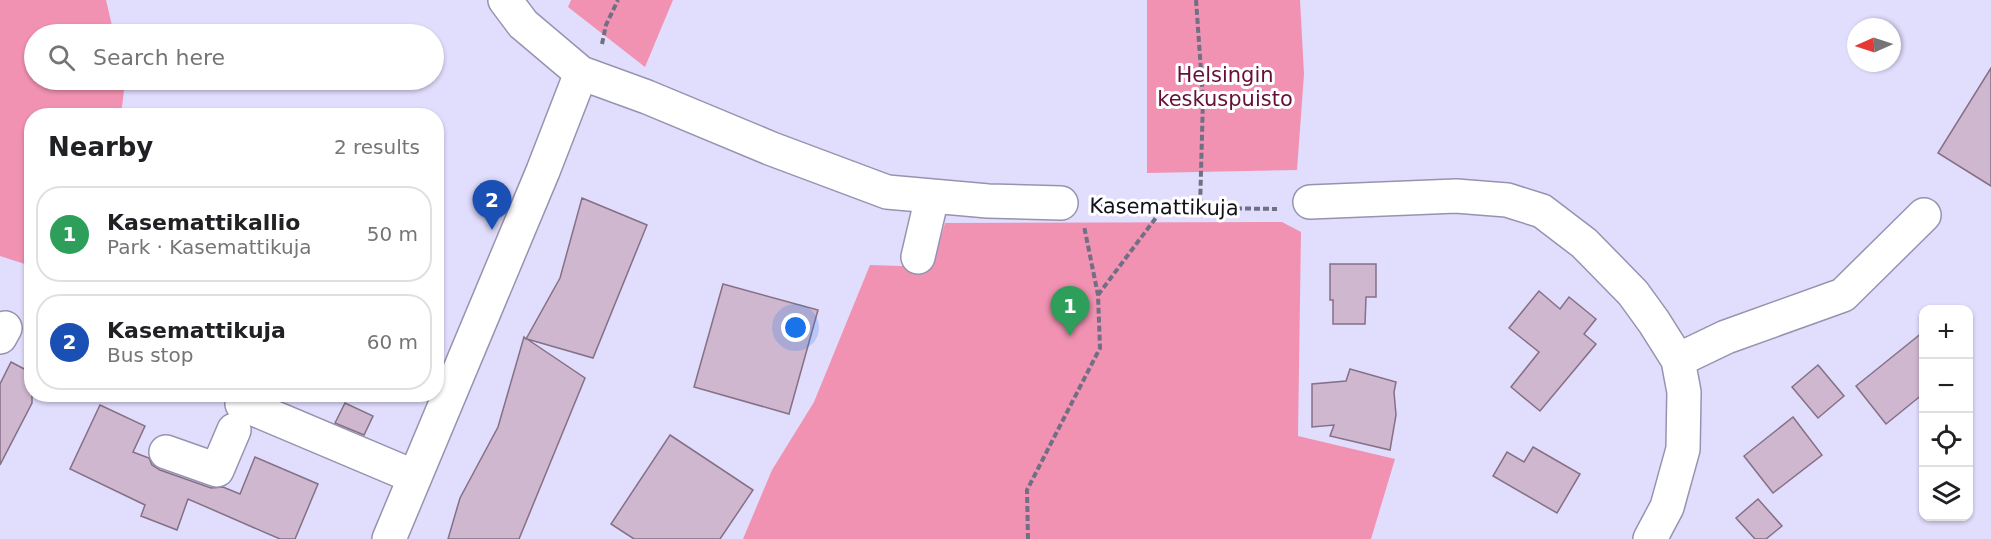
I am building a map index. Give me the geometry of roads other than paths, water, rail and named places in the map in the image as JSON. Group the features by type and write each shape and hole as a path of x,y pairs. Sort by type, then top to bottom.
{"street":[{"path":"505,0 523,24 581,73 887,192 1008,202 1071,204"},
{"path":"389,539 543,171 581,73"},
{"path":"1310,202 1456,196 1507,200 1542,211 1584,243 1633,293 1678,360 1684,392 1683,449 1667,507 1650,539"},
{"path":"918,257 932,197"},
{"path":"1678,360 1726,337 1843,295 1923,215"},
{"path":"166,452 217,470 238,417 415,477"}],"place":[{"name":"Kasemattikuja","path":"492,230"},
{"name":"Kasemattikallio","path":"1070,336"}],"park label":[{"name":"Helsingin keskuspuisto","path":"1225,87"}]}
